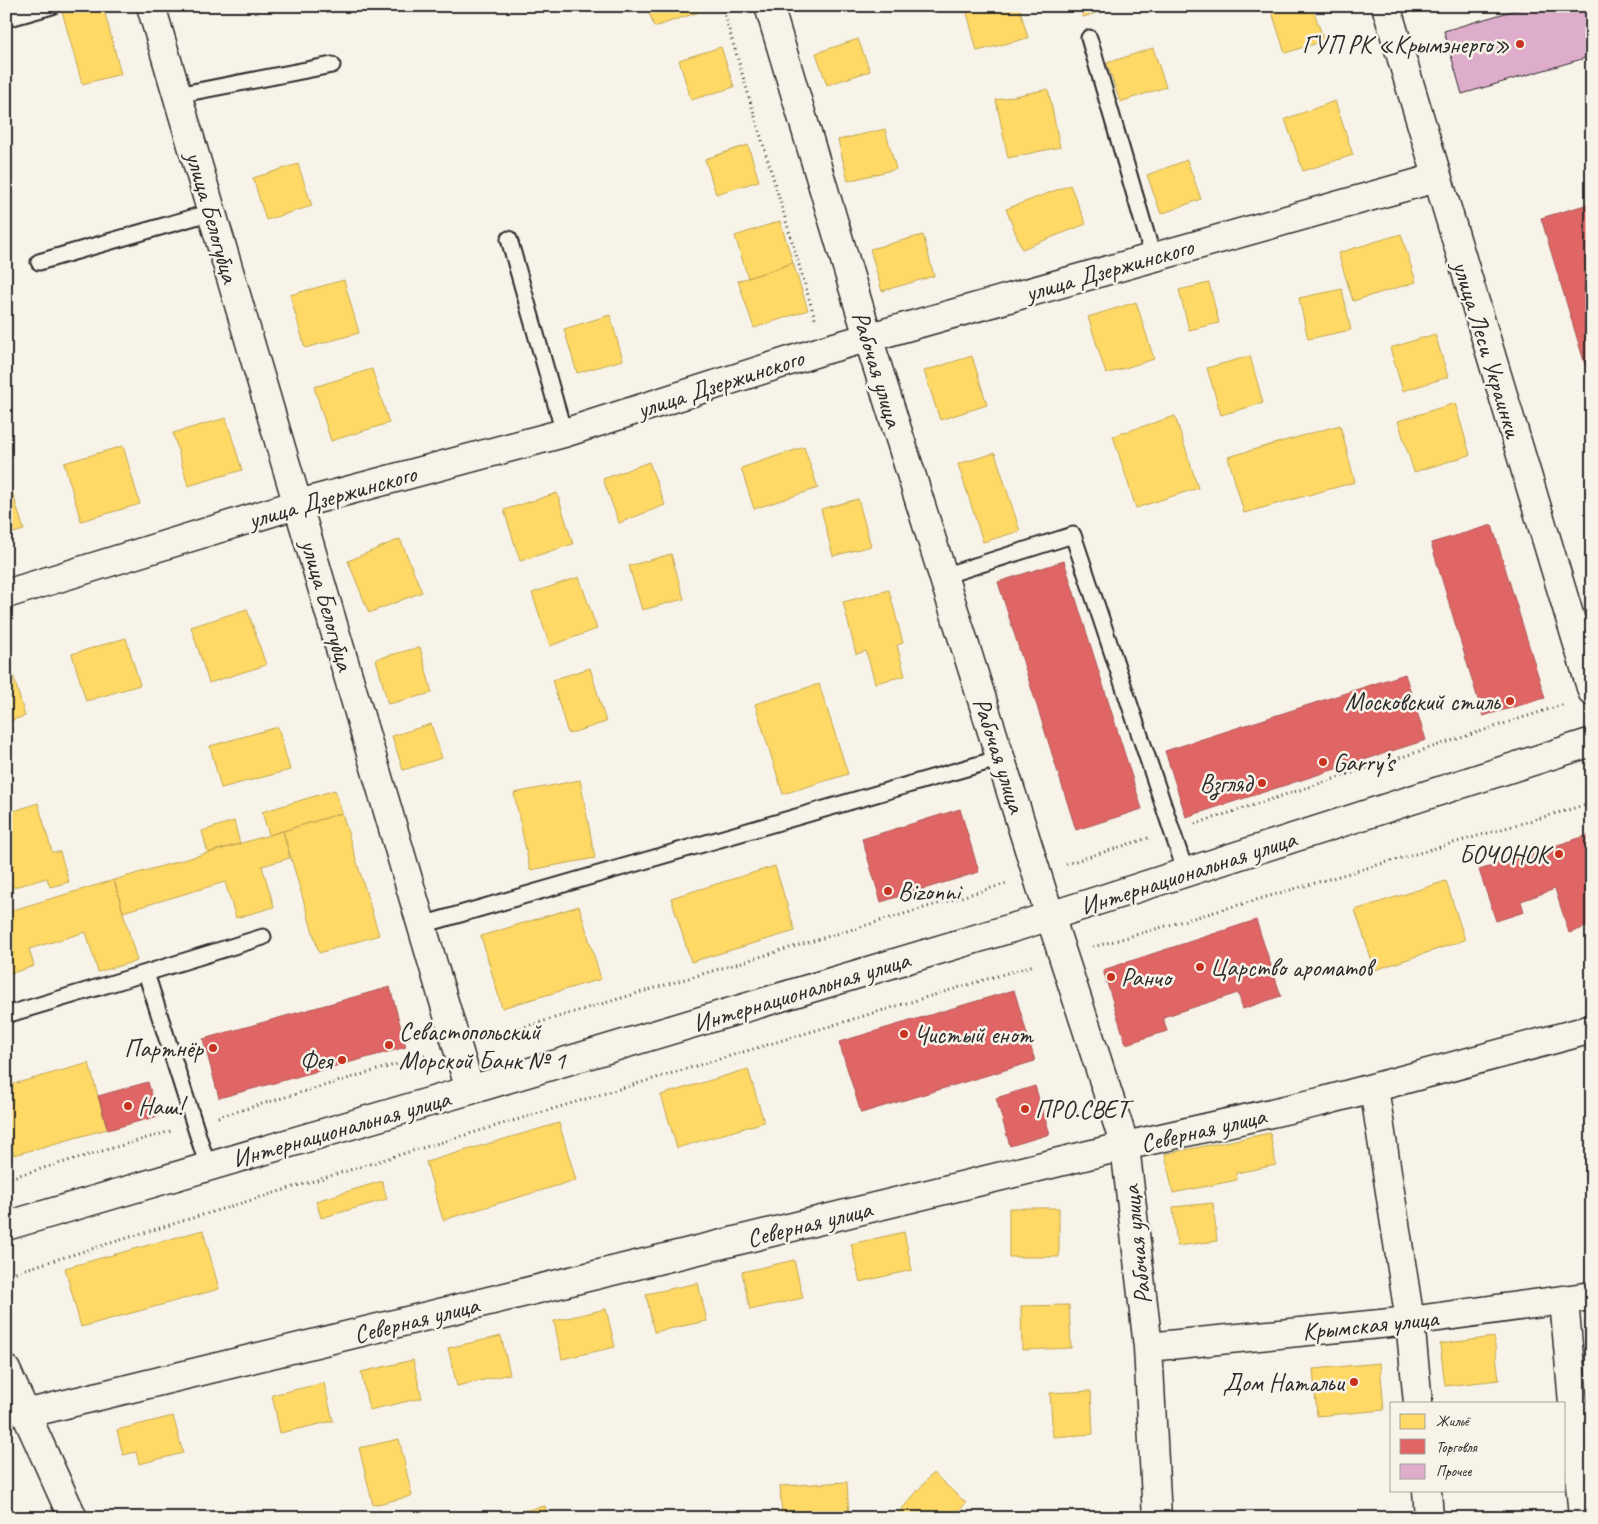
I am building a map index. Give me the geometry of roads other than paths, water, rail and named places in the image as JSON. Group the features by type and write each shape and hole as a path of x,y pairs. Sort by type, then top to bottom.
{"street":[{"name":"улица Белогубца","path":"151,6 470,1090"},
{"name":"Рабочая улица","path":"768,6 868,337 1050,916 1125,1146 1148,1347 1156,1518"},
{"name":"улица Леси Украинки","path":"1386,6 1582,697"},
{"name":"улица Дзержинского","path":"6,594 298,504 564,432 868,337 1436,178"},
{"name":"Интернациональная улица","path":"6,1226 470,1090 1050,916 1592,742"},
{"name":"Северная улица","path":"26,1414 1125,1146 1320,1102 1592,1029"},
{"path":"1374,1088 1410,1321 1418,1402"},
{"name":"Крымская улица","path":"1148,1347 1410,1321 1592,1296"},
{"path":"1564,1300 1583,1518"},
{"path":"6,1370 73,1518"},
{"path":"1427,1492 1429,1518"}],"lane":[{"path":"6,19 52,6"},
{"path":"1089,38 1153,257"},
{"path":"177,95 332,65"},
{"path":"38,262 212,212"},
{"path":"509,239 564,432"},
{"path":"943,576 1073,536 1186,873"},
{"path":"422,925 1000,758"},
{"path":"6,1015 263,937"},
{"path":"146,973 208,1167"}],"place":[{"name":"ГУП РК «Крымэнерго»","path":"1520,44"},
{"name":"Московский стиль","path":"1510,701"},
{"name":"Garry’s","path":"1323,762"},
{"name":"Взгляд","path":"1262,783"},
{"name":"БОЧОНОК","path":"1559,854"},
{"name":"Bizonni","path":"888,891"},
{"name":"Царство ароматов","path":"1200,967"},
{"name":"Ранчо","path":"1111,977"},
{"name":"Чистый енот","path":"904,1034"},
{"name":"Севастопольский Морской Банк № 1","path":"389,1045"},
{"name":"Партнёр","path":"213,1048"},
{"name":"Фея","path":"342,1060"},
{"name":"Наш!","path":"128,1106"},
{"name":"ПРО.СВЕТ","path":"1025,1109"},
{"name":"Дом Натальи","path":"1354,1382"}]}
